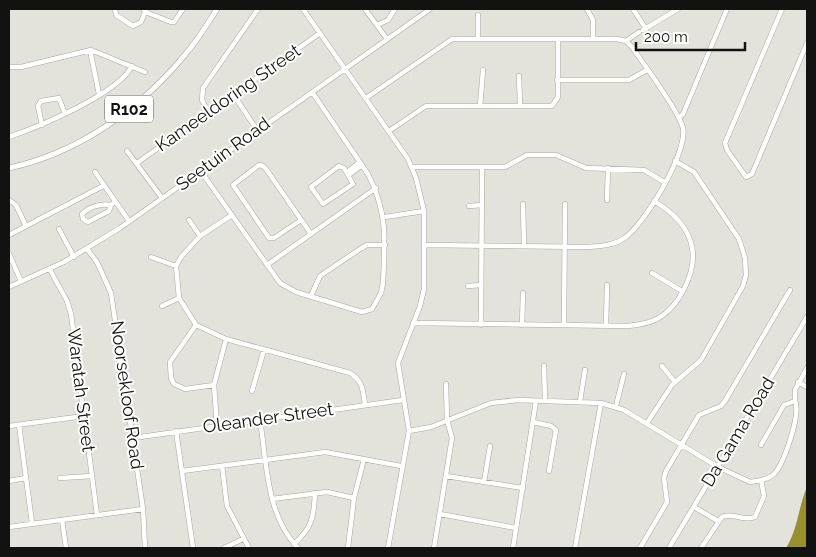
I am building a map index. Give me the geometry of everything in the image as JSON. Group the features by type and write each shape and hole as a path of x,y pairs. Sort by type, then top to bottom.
{"main road":[{"name":"R102","path":"9,168 57,153 98,131 130,109 184,57 217,9"}],"street":[{"path":"115,9 116,15 133,26 141,22 144,10 172,22 183,9"},
{"path":"208,111 202,100 203,88 258,9"},
{"path":"305,9 412,167 424,211 426,245 424,289 398,363 408,431 388,548"},
{"path":"365,9 387,39"},
{"path":"377,25 388,20 395,9"},
{"name":"Seetuin Road","path":"9,287 50,270 74,257 129,222 200,170 345,70 427,9"},
{"path":"587,9 593,20 593,38"},
{"path":"633,9 643,30"},
{"path":"664,9 668,15"},
{"path":"366,98 448,41 458,38 593,38 626,41 678,9"},
{"path":"679,118 683,114 727,9"},
{"path":"782,9 725,143 726,150 748,178 751,176 807,43"},
{"path":"478,15 478,38"},
{"name":"Kameeldoring Street","path":"137,163 320,33"},
{"path":"389,132 426,106 554,105 558,97 558,39"},
{"path":"426,245 598,246 622,240 642,222 675,161 683,138 679,118 626,41"},
{"path":"90,50 99,94"},
{"path":"9,67 21,67 90,50 145,72"},
{"path":"9,137 65,114 99,94 132,66"},
{"path":"480,106 483,70"},
{"path":"558,80 628,80 647,70"},
{"path":"519,76 520,105"},
{"path":"200,170 283,285 362,312 372,309 381,293 383,283 385,218 376,188 312,92"},
{"path":"233,94 257,130"},
{"path":"42,125 38,106 41,101 59,98 65,114"},
{"name":"Kameeldoring Street","path":"126,151 162,198"},
{"path":"412,167 505,167 527,155 556,154 569,159 583,168 640,169 664,182"},
{"path":"647,423 675,382 698,364 705,354 743,286 746,269 744,253 735,233 694,172 675,161"},
{"path":"348,173 361,164"},
{"path":"302,220 274,238 270,238 233,185 259,166 263,166 302,220 311,234"},
{"path":"340,166 348,173 354,182 352,185 326,203 320,202 312,190 312,185 340,166"},
{"path":"481,325 482,167"},
{"path":"607,200 608,168"},
{"path":"95,172 113,203 129,222"},
{"path":"9,234 103,186"},
{"path":"267,264 376,188"},
{"path":"9,200 16,204 26,226"},
{"path":"413,323 634,325 656,320 672,306 682,291 691,272 692,246 689,237 672,213 654,201"},
{"path":"113,203 109,211 104,215 90,222 84,222 82,216 86,211 102,204 113,203"},
{"path":"523,204 524,246"},
{"path":"564,325 565,204"},
{"path":"469,206 482,205"},
{"path":"385,218 424,211"},
{"path":"232,215 200,236 188,248 176,266 179,298 196,325 226,339 350,373 361,381 365,405"},
{"path":"189,220 200,236"},
{"path":"58,229 74,257"},
{"path":"311,296 320,276 360,248 367,245 385,245"},
{"name":"Noorsekloof Road","path":"87,249 97,262 111,293 143,510 144,548"},
{"path":"9,254 21,281"},
{"path":"151,257 176,266"},
{"name":"Waratah Street","path":"50,270 67,301 71,314 98,515"},
{"path":"652,273 682,291"},
{"path":"468,286 481,285"},
{"path":"606,325 607,285"},
{"path":"640,548 667,502 664,478 700,413 723,404 790,290"},
{"path":"522,325 523,293"},
{"path":"162,306 179,298"},
{"name":"Da Gama Road","path":"669,548 807,317"},
{"path":"196,325 170,362 171,378 174,384 185,389 214,385"},
{"path":"217,426 214,385 226,339"},
{"path":"252,391 264,350"},
{"path":"544,366 545,401"},
{"path":"662,366 675,382"},
{"path":"408,431 420,430 491,403 536,401 601,403 616,406 746,482 761,480 773,475 781,461 798,414 794,392 807,369"},
{"path":"580,401 585,370"},
{"path":"616,406 624,374"},
{"path":"798,382 807,387"},
{"path":"434,548 452,438 448,420 446,384"},
{"name":"Oleander Street","path":"133,438 403,400"},
{"path":"513,548 524,488 536,401"},
{"path":"761,445 784,405 796,401"},
{"path":"575,548 601,403"},
{"path":"9,426 84,416"},
{"path":"260,420 272,499 279,520 298,548"},
{"path":"533,422 551,426 556,430 549,471"},
{"path":"19,425 32,523"},
{"path":"176,431 193,548"},
{"path":"484,482 490,446"},
{"path":"182,471 325,452 401,466"},
{"path":"348,548 354,498 364,458"},
{"path":"222,466 227,506 249,548"},
{"path":"60,478 92,476"},
{"path":"446,476 524,488"},
{"path":"9,481 26,478"},
{"path":"701,548 718,521 726,515 750,519 755,518 764,493 761,480"},
{"path":"272,499 327,492 354,498"},
{"path":"294,544 310,526 315,506 314,494"},
{"path":"694,507 718,521"},
{"path":"9,527 143,510"},
{"path":"440,514 516,528"},
{"path":"62,520 66,548"},
{"path":"224,548 243,539"}],"shaded area":[{"path":"807,487 807,548 786,548 793,533"}]}
